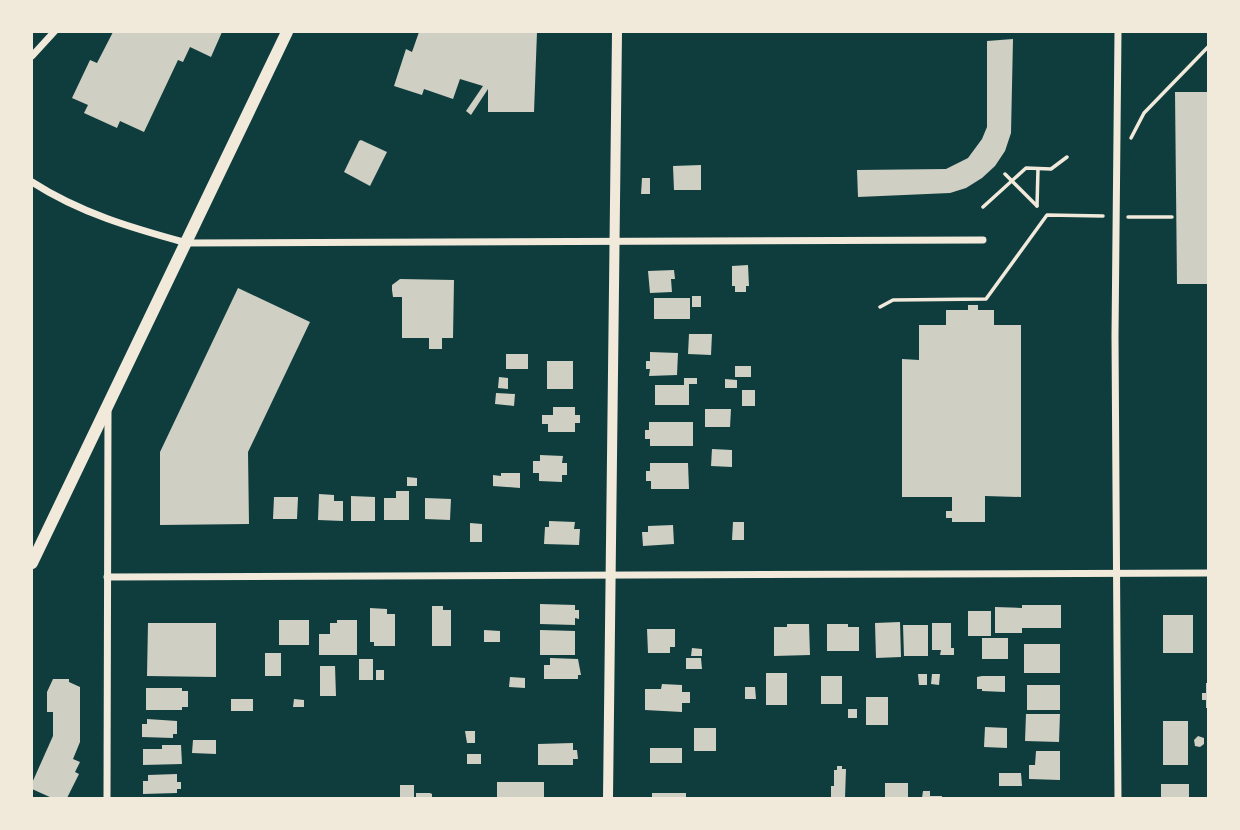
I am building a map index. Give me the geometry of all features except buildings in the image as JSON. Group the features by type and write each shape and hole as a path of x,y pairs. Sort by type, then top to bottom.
{"main road":[{"path":"32,563 286,32"}],"street":[{"path":"32,56 54,32"},
{"path":"608,799 617,32"},
{"path":"1118,32 1118,799"},
{"path":"32,182 78,208 116,224 187,243 983,240"},
{"path":"107,799 108,401"},
{"path":"107,577 1209,573"}],"path":[{"path":"1116,164 1144,113 1209,47"},
{"path":"983,207 1026,168 1051,169 1067,157"},
{"path":"1005,174 1037,206 1038,169"},
{"path":"880,307 893,300 986,299 1047,215 1172,216"}]}
